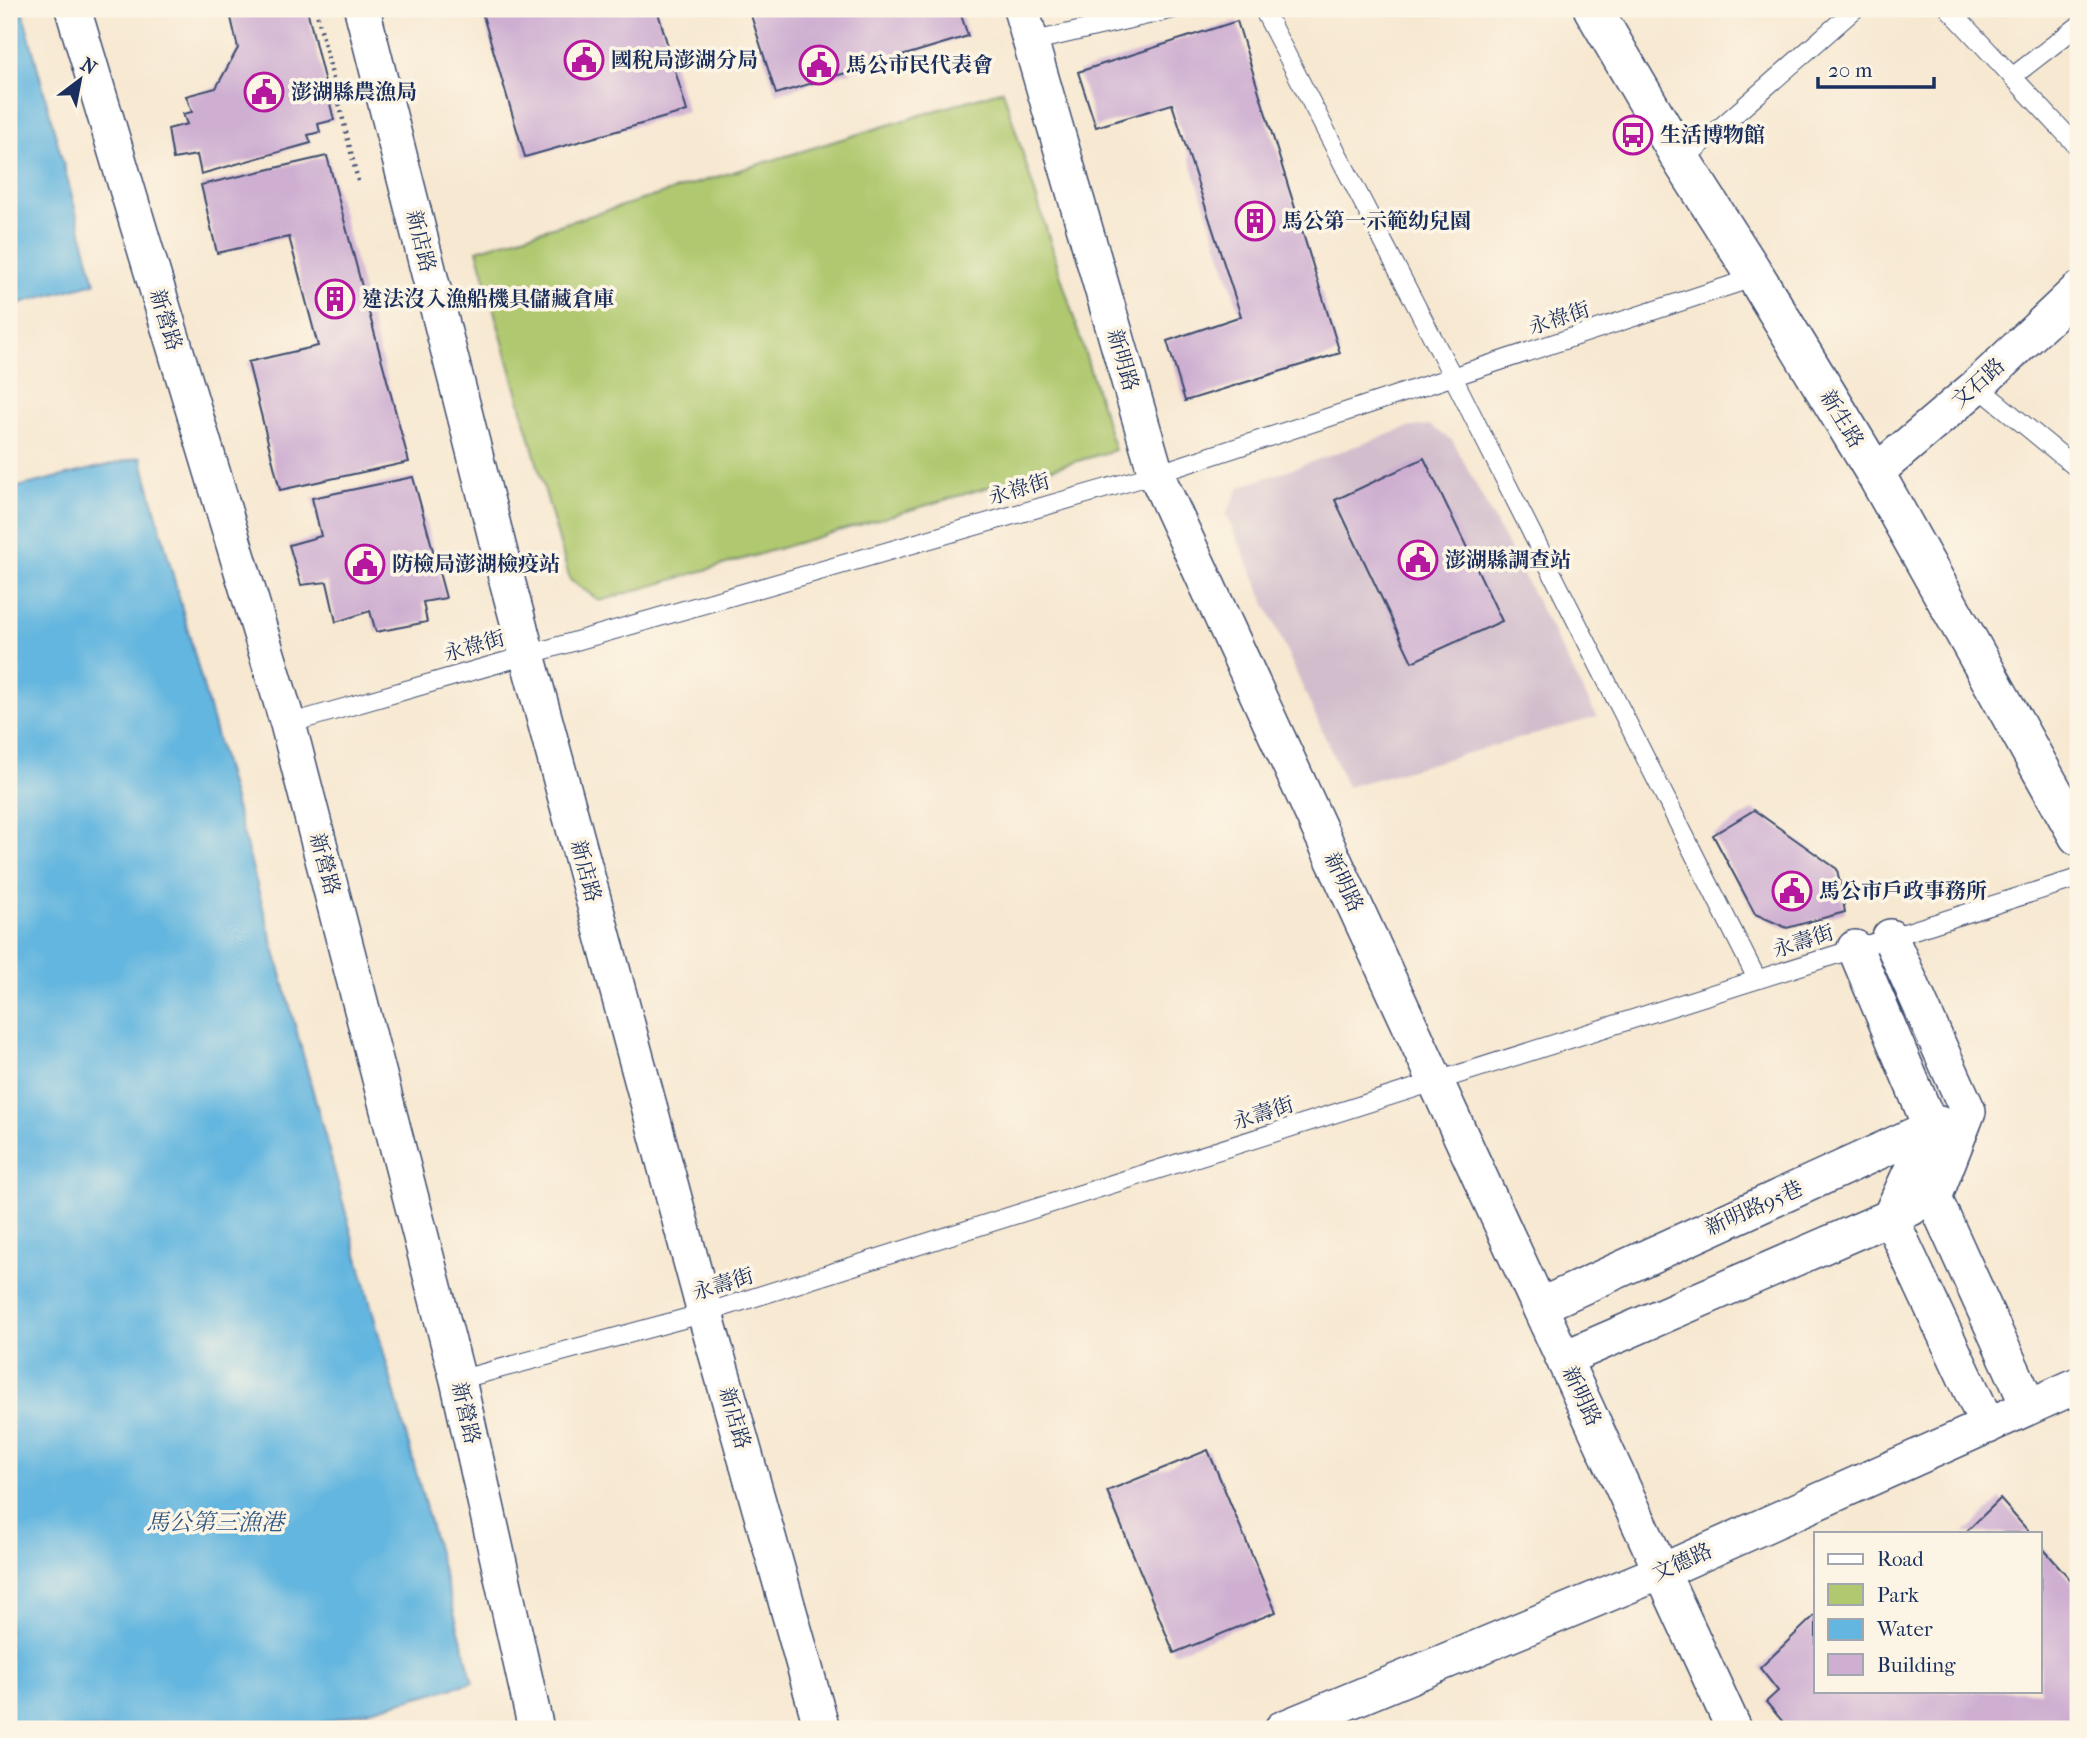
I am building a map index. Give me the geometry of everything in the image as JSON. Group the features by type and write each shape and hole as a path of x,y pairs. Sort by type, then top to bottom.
{"main road":[{"name":"新生路","path":"1592,9 1682,161 1875,473 2078,836"}],"street":[{"name":"新營路","path":"74,9 288,724 458,1380 536,1729"},
{"name":"新店路","path":"362,9 502,560 705,1314 822,1729"},
{"name":"新明路","path":"1021,9 1157,474 1734,1729"},
{"name":"文石路","path":"1875,473 1977,386 2078,290"},
{"path":"1565,1358 1934,1198 1968,1111 1890,937"},
{"path":"1855,948 1931,1128 1890,1217 1988,1426"},
{"name":"新明路95巷","path":"1540,1306 1968,1111"},
{"path":"1934,1198 2029,1407"},
{"name":"文德路","path":"1282,1729 1663,1571 2078,1385"}],"lane":[{"path":"1030,42 1174,9"},
{"path":"1264,9 1757,979"},
{"path":"1682,161 1855,9"},
{"path":"1949,9 2078,147"},
{"path":"2012,77 2078,26"},
{"name":"永祿街","path":"288,724 1157,474 1756,277"},
{"path":"1977,386 2078,469"},
{"name":"永壽街","path":"458,1380 705,1314 2078,878"}],"path":[{"path":"316,9 359,185"}],"shaded area":[{"name":"澎湖縣調查站","path":"1429,425 1453,441 1597,717 1347,787 1226,514 1240,487 1407,428"}],"green space":[{"path":"1003,90 1115,450 600,601 570,580 477,250"}],"water":[{"path":"9,9 22,9 95,283 9,306"},
{"name":"馬公第三漁港","path":"141,457 473,1682 301,1729 9,1729 9,489"}],"building":[{"name":"澎湖縣農漁局","path":"229,9 307,9 334,120 318,124 320,132 308,135 311,143 201,174 197,155 173,159 168,129 187,124 183,114 192,112 186,96 216,88 238,48"},
{"name":"國稅局澎湖分局","path":"481,9 657,9 687,111 525,157"},
{"name":"馬公市民代表會","path":"749,9 959,9 968,36 776,94"},
{"name":"馬公第一示範幼兒園","path":"1237,21 1340,353 1185,401 1167,341 1241,316 1172,104 1096,127 1078,72"},
{"name":"違法沒入漁船機具儲藏倉庫","path":"327,156 409,462 280,490 248,362 318,346 289,237 217,253 201,185"},
{"name":"澎湖縣調查站","path":"1424,458 1502,621 1412,662 1335,500"},
{"name":"防檢局澎湖檢疫站","path":"413,477 446,598 423,602 427,622 376,632 370,611 336,622 327,582 301,585 289,545 321,536 312,498"},
{"name":"馬公市戶政事務所","path":"1754,810 1837,869 1845,912 1787,928 1755,914 1713,835"},
{"path":"1208,1450 1276,1612 1174,1653 1107,1491"},
{"path":"2000,1499 2029,1532 1966,1532"},
{"path":"2042,1547 2078,1588 2078,1729 1789,1729 1766,1702 1778,1691 1760,1668 1814,1616 1814,1692 2042,1692"}],"place":[{"name":"國稅局澎湖分局","path":"584,60"},
{"name":"馬公市民代表會","path":"819,65"},
{"name":"澎湖縣農漁局","path":"264,92"},
{"name":"生活博物館","path":"1633,135"},
{"name":"馬公第一示範幼兒園","path":"1255,221"},
{"name":"違法沒入漁船機具儲藏倉庫","path":"335,299"},
{"name":"澎湖縣調查站","path":"1418,560"},
{"name":"防檢局澎湖檢疫站","path":"365,564"},
{"name":"馬公市戶政事務所","path":"1792,891"}]}
